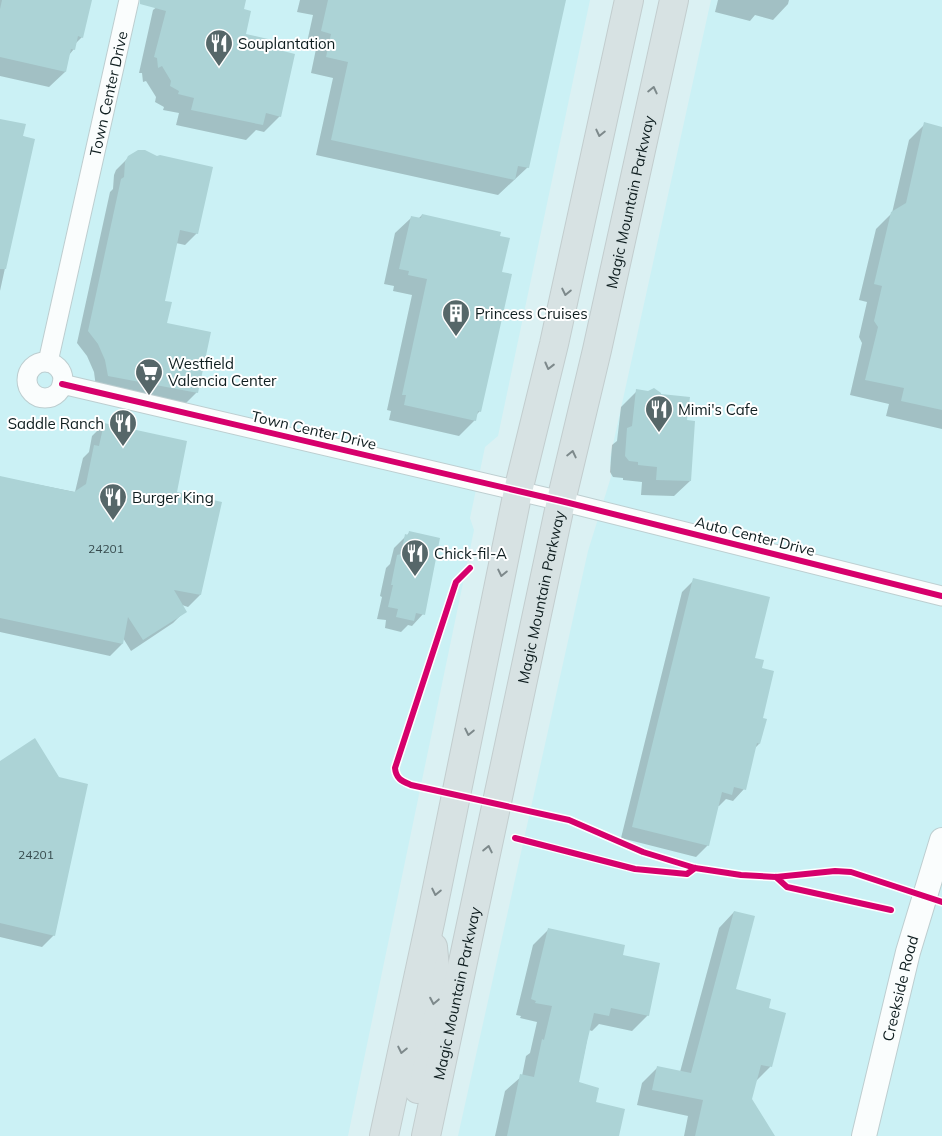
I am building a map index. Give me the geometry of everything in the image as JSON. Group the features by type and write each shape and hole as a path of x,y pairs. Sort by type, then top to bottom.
{"main road":[{"path":"384,1136 518,491 556,336 629,0"},
{"path":"656,0 654,5 665,41"},
{"name":"Magic Mountain Parkway","path":"428,1126 561,501 597,350 674,0"},
{"path":"428,1126 416,1100 437,989 430,918"}],"street":[{"name":"Town Center Drive","path":"48,362 128,0"},
{"path":"48,362 55,365 60,371 62,384 54,395 40,397 29,389 28,375 30,369 36,364 48,362"},
{"name":"Town Center Drive","path":"62,384 561,501"},
{"name":"Auto Center Drive","path":"561,501 942,596"},
{"name":"Creekside Road","path":"864,1136 908,952 942,840"}],"shaded area":[{"path":"0,0 590,0 498,436 485,447 470,518 474,530 348,1136 0,1136"},
{"path":"711,0 942,0 942,1136 458,1136 588,551 611,477 610,458"}],"building":[{"path":"2,0 92,0 83,38 78,36 75,50 71,49 66,72 0,57 0,9"},
{"path":"140,0 246,0 244,9 251,11 246,34 281,42 279,50 295,54 281,117 266,113 263,125 191,110 194,98 178,94 179,91 170,86 171,81 162,66 158,68 157,58 154,57 166,11 140,4"},
{"path":"328,0 566,0 529,168 518,166 515,180 331,140 348,62 326,57 331,34 321,31"},
{"path":"0,119 26,124 23,136 35,139 6,269 0,269"},
{"path":"924,122 942,127 942,410 901,401 904,388 865,380 878,327 874,321 882,286 874,284 891,212 906,203"},
{"path":"138,150 145,150 157,156 160,155 213,167 198,234 180,230 165,301 172,302 167,323 211,332 198,393 108,376 105,360 98,344 88,331 121,179 124,177 125,162 128,156"},
{"name":"Princess Cruises","path":"422,214 501,232 500,236 510,238 502,272 512,274 481,412 478,411 476,421 404,405 406,395 402,395 427,279 408,275 409,271 399,269 411,216 421,218"},
{"name":"Mimi's Cafe","path":"654,388 661,394 690,397 687,420 695,421 691,481 656,480 657,467 638,465 638,462 629,461 625,456 627,428 632,426 636,389 648,391"},
{"path":"104,423 187,441 177,492 222,502 201,595 174,590 187,612 143,640 128,617 123,644 0,618 0,476 74,492 86,484 94,445 99,446"},
{"name":"Chick-fil-A","path":"409,531 440,538 425,615 416,613 414,621 396,617 398,609 388,607 397,555 401,554 405,534 408,535"},
{"path":"693,578 770,597 755,658 764,660 762,668 774,671 763,718 767,719 760,744 757,743 746,790 734,787 732,795 722,792 709,846 632,827"},
{"path":"35,738 59,777 88,784 55,936 0,923 0,761"},
{"path":"734,911 755,916 736,989 771,999 769,1008 786,1013 772,1067 761,1065 752,1099 775,1136 695,1136 703,1100 652,1090 657,1066 691,1073"},
{"path":"548,928 625,945 623,955 660,963 649,1016 611,1008 609,1016 594,1013 587,1042 579,1082 599,1088 596,1102 625,1109 619,1136 507,1136 520,1074 534,1077 542,1039 544,1040 552,1006 535,1003 536,1001 531,999"}],"cycle path":[{"path":"62,384 561,501 942,596"},
{"path":"470,568 456,582 395,768 398,777 402,781 411,785 569,820 643,852 695,868 741,875 776,877 835,871 851,872 942,902"},
{"path":"515,838 635,869 687,874 695,868"},
{"path":"776,877 787,887 891,910"}],"place":[{"name":"Souplantation","path":"219,67"},
{"name":"Princess Cruises","path":"456,337"},
{"name":"Westfield Valencia Center","path":"149,396"},
{"name":"Mimi's Cafe","path":"659,433"},
{"name":"Saddle Ranch","path":"123,447"},
{"name":"Burger King","path":"113,521"},
{"name":"Chick-fil-A","path":"415,577"}]}
